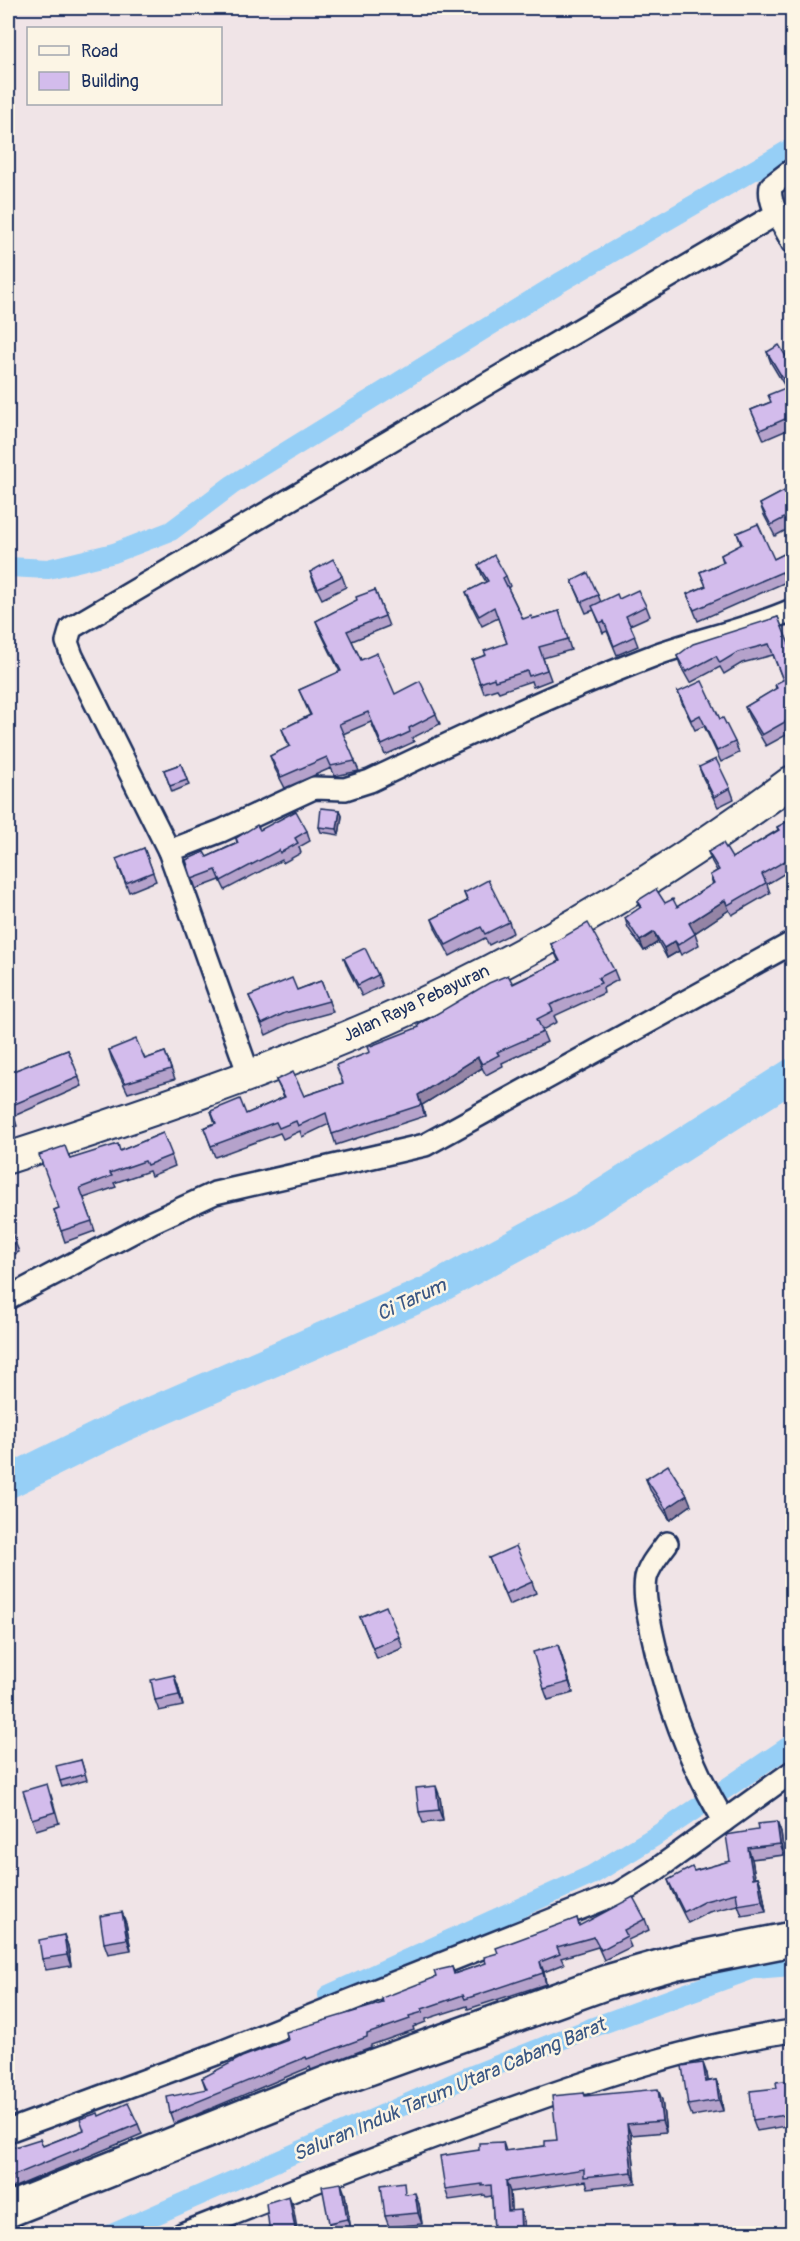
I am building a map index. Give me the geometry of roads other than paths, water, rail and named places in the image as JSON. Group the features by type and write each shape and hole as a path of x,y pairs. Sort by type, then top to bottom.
{"main road":[{"name":"Jalan Raya Pebayuran","path":"8,1158 172,1105 387,1020 518,956 660,874 792,781"},
{"path":"8,2210 330,2082 607,1982 677,1962 792,1938"}],"street":[{"path":"792,170 771,186 771,201 792,242"},
{"path":"249,1075 169,851 72,656 68,642 70,628 778,213"},
{"path":"169,851 221,831 314,788 345,789 370,781 600,677 707,637 762,623 792,610"},
{"path":"8,1299 152,1222 215,1193 310,1169 389,1155 425,1145 792,943"},
{"path":"667,1543 650,1566 646,1579 648,1612 671,1708 703,1783 719,1813"},
{"path":"8,2132 227,2050 611,1896 653,1872 719,1813 792,1772"},
{"path":"182,2234 381,2154 611,2073 706,2047 792,2031"}],"waterway":[{"path":"8,567 48,569 114,553 171,531 232,485 559,283 792,148"},
{"name":"Ci Tarum","path":"8,1482 122,1426 429,1292 585,1207 792,1075"},
{"path":"328,1995 592,1875 654,1837 792,1744"},
{"name":"Saluran Induk Tarum Utara Cabang Barat","path":"112,2234 470,2076 591,2028 753,1969 792,1966"}]}
